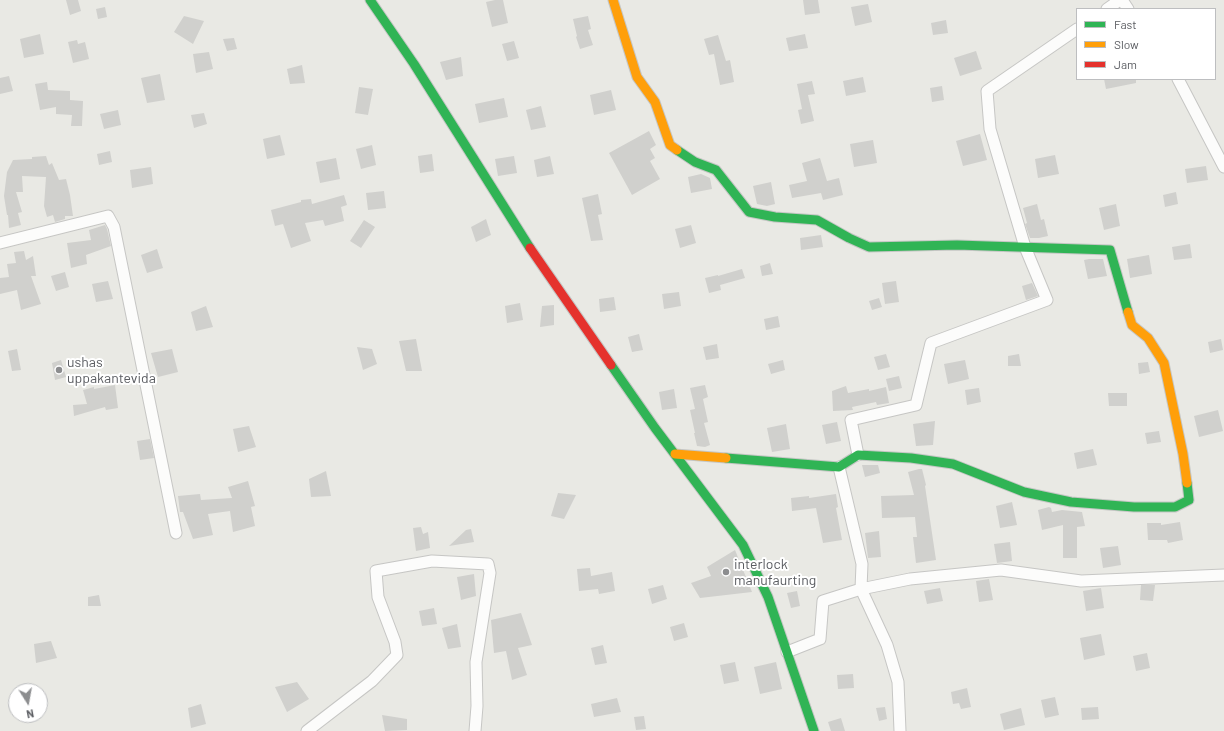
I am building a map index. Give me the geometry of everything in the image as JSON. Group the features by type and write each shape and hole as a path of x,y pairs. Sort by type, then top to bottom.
{"street":[{"path":"370,0 414,64 531,249 675,454 743,545 768,597 814,731"},
{"path":"613,0 637,77 655,102 670,145 695,162 716,170 749,212 817,220 869,248 957,245 1110,250 1119,285 1132,325 1148,338 1164,363 1183,454 1189,500 1175,507 1141,507 1071,502 1024,492 953,464 911,458 874,455 858,456 839,466 675,454"},
{"path":"1109,8 1121,0 1127,8"},
{"path":"858,456 851,420 916,405 931,343 1047,300 1025,247 990,129 987,91 1076,31"},
{"path":"1179,80 1224,167"},
{"path":"0,243 108,216 114,227 176,533"},
{"path":"839,466 862,564 860,588 887,645 898,682 900,731"},
{"path":"306,731 372,681 397,655 395,642 378,597 376,571 432,561 488,564 490,573 476,662 477,706 475,731"},
{"path":"787,652 820,639 823,600 860,588 910,579 1001,570 1081,581 1224,575"}],"building":[{"path":"66,0 78,0 81,11 70,15"},
{"path":"503,0 508,23 492,27 486,2"},
{"path":"803,0 818,0 820,13 805,15"},
{"path":"868,4 872,22 855,26 851,7"},
{"path":"105,7 107,17 98,19 96,9"},
{"path":"184,16 204,21 193,44 174,32"},
{"path":"588,16 591,29 588,30 593,45 580,49 573,19"},
{"path":"946,20 948,33 933,35 931,23"},
{"path":"40,34 44,54 24,58 20,39"},
{"path":"805,34 808,48 789,51 786,38"},
{"path":"718,35 726,61 730,60 734,82 720,85 714,54 709,55 704,39"},
{"path":"234,38 237,49 227,51 223,39"},
{"path":"77,40 78,44 85,42 89,59 73,63 68,42"},
{"path":"514,41 519,58 507,61 502,44"},
{"path":"976,51 982,69 960,76 954,58"},
{"path":"209,52 213,69 196,73 193,54"},
{"path":"461,57 463,76 446,80 440,62"},
{"path":"302,65 305,83 290,84 287,69"},
{"path":"160,74 165,100 147,103 141,78"},
{"path":"9,76 13,91 0,94 0,78"},
{"path":"863,77 866,92 846,96 843,81"},
{"path":"1104,80 1136,80 1136,83 1106,89"},
{"path":"812,81 815,94 808,95 814,121 801,124 798,110 802,109 797,84"},
{"path":"47,82 48,90 70,91 70,100 83,101 82,126 71,126 72,115 56,114 56,107 40,110 35,84"},
{"path":"942,86 944,100 932,102 930,88"},
{"path":"359,87 373,89 368,115 355,113"},
{"path":"611,90 616,110 594,115 590,95"},
{"path":"504,98 508,117 479,123 475,104"},
{"path":"541,106 546,127 531,130 526,110"},
{"path":"118,110 121,125 104,129 100,114"},
{"path":"204,113 207,124 194,128 191,115"},
{"path":"649,131 656,145 650,149 655,158 650,161 660,179 632,195 609,153"},
{"path":"980,134 987,160 963,166 956,141"},
{"path":"280,135 285,155 267,159 263,139"},
{"path":"873,140 877,163 854,167 850,144"},
{"path":"372,145 376,165 361,169 356,149"},
{"path":"110,151 112,162 99,165 97,154"},
{"path":"432,154 434,171 420,173 418,156"},
{"path":"1055,155 1059,174 1038,178 1035,159"},
{"path":"46,156 49,165 52,163 59,180 66,179 73,216 65,216 65,219 55,222 53,215 47,217 44,206 46,177 22,176 23,192 16,192 22,212 18,213 21,225 9,228 4,196 7,172 13,160 32,159 32,157"},
{"path":"514,156 517,173 498,176 495,159"},
{"path":"550,156 554,174 537,177 534,160"},
{"path":"336,158 340,179 320,183 316,162"},
{"path":"820,158 827,181 839,178 843,195 823,200 821,193 792,198 789,185 807,181 802,163"},
{"path":"1206,166 1208,180 1187,183 1185,169"},
{"path":"151,167 153,184 132,188 130,170"},
{"path":"701,174 710,178 712,189 691,193 688,177"},
{"path":"771,182 775,204 767,206 757,204 753,186"},
{"path":"384,191 386,208 368,210 366,193"},
{"path":"1176,192 1178,204 1165,207 1163,195"},
{"path":"598,194 602,214 598,215 603,240 591,241 582,198"},
{"path":"344,195 347,205 341,207 344,221 325,226 323,220 305,223 311,241 291,248 283,224 275,226 271,210 301,202 301,200 311,199 312,204"},
{"path":"1037,204 1041,220 1044,219 1048,236 1030,238 1025,224 1027,223 1023,208"},
{"path":"1116,204 1120,226 1104,230 1099,208"},
{"path":"486,219 491,235 476,242 471,227"},
{"path":"364,220 375,227 361,248 350,241"},
{"path":"105,225 111,246 86,255 87,264 71,268 67,243 91,240 89,230"},
{"path":"691,225 696,243 680,248 675,229"},
{"path":"821,235 823,247 801,250 800,238"},
{"path":"1190,244 1192,258 1174,260 1172,247"},
{"path":"157,249 163,268 147,273 141,255"},
{"path":"24,251 26,260 33,256 36,276 31,276 41,304 21,310 17,290 0,294 0,278 9,277 7,264 16,263 14,252"},
{"path":"1149,255 1152,274 1130,278 1127,259"},
{"path":"1103,259 1107,276 1088,279 1084,260"},
{"path":"770,263 773,274 762,276 760,266"},
{"path":"742,269 745,278 720,285 721,290 709,293 705,278"},
{"path":"65,272 69,287 56,291 51,276"},
{"path":"108,281 113,299 96,302 92,284"},
{"path":"896,281 899,302 885,304 882,283"},
{"path":"1032,283 1038,296 1026,300 1022,286"},
{"path":"679,292 681,306 664,309 662,294"},
{"path":"614,297 616,310 600,312 599,299"},
{"path":"879,298 882,307 872,310 869,301"},
{"path":"520,303 523,320 507,323 505,306"},
{"path":"554,305 554,325 540,327 542,306"},
{"path":"206,306 213,327 196,331 191,312"},
{"path":"778,316 780,327 766,330 764,319"},
{"path":"639,334 643,350 632,352 628,337"},
{"path":"416,339 422,371 406,371 399,341"},
{"path":"1221,339 1223,350 1210,353 1208,342"},
{"path":"717,344 719,358 706,360 703,347"},
{"path":"357,347 372,349 377,364 363,370"},
{"path":"17,349 21,370 12,371 8,351"},
{"path":"172,349 178,372 158,377 151,353"},
{"path":"886,354 890,367 878,370 874,357"},
{"path":"1019,354 1021,366 1008,366 1008,356"},
{"name":"ushas uppakantevida","path":"61,360 66,377 55,380 52,363"},
{"path":"783,360 785,370 771,374 768,364"},
{"path":"965,360 969,379 948,384 944,364"},
{"path":"1148,362 1150,372 1139,374 1138,363"},
{"path":"899,376 902,388 889,391 886,379"},
{"path":"115,385 118,408 106,410 105,407 74,416 73,405 87,404 83,390 94,387 94,389"},
{"path":"705,385 708,397 703,399 708,422 704,423 710,445 705,447 697,446 690,410 695,409 690,388"},
{"path":"846,386 848,393 869,389 869,391 886,387 889,403 877,405 876,402 852,407 853,410 833,411 832,391"},
{"path":"979,388 981,402 967,405 965,390"},
{"path":"674,389 677,408 662,410 659,392"},
{"path":"1108,393 1127,393 1127,406 1109,406"},
{"path":"1218,410 1223,431 1199,437 1194,416"},
{"path":"935,421 933,445 916,446 913,424"},
{"path":"837,422 841,441 826,444 822,425"},
{"path":"786,424 790,449 772,452 767,428"},
{"path":"249,426 256,447 238,452 233,429"},
{"path":"1159,431 1161,442 1147,444 1145,433"},
{"path":"150,439 154,458 140,460 137,441"},
{"path":"1093,449 1097,465 1077,469 1074,453"},
{"path":"862,465 878,465 880,473 865,477"},
{"path":"922,469 926,485 936,560 916,563 913,537 917,537 915,517 882,518 881,496 914,495 908,472"},
{"path":"326,471 331,496 311,497 309,479"},
{"path":"248,481 255,506 251,507 255,526 233,532 230,511 208,514 213,535 193,539 183,512 180,512 178,496 200,494 201,500 232,498 228,487"},
{"path":"558,493 576,495 564,519 551,516"},
{"path":"836,494 838,507 836,508 842,540 823,543 816,508 792,511 791,498 809,496 809,498"},
{"path":"1012,502 1017,525 1000,528 996,506"},
{"path":"1049,507 1051,508 1052,512 1062,510 1082,512 1085,526 1077,527 1077,558 1063,558 1063,525 1042,530 1038,510"},
{"path":"1180,522 1183,540 1168,543 1167,540 1148,540 1147,523 1161,523 1161,525"},
{"path":"421,527 423,534 428,532 430,548 416,551 413,528"},
{"path":"471,529 474,542 449,546 466,530"},
{"path":"879,531 881,557 868,558 865,533"},
{"path":"1010,542 1012,561 997,563 994,544"},
{"path":"1118,546 1121,565 1103,568 1100,548"},
{"name":"interlock manufaurting","path":"735,550 752,592 700,598 691,583 711,576 707,567"},
{"path":"590,568 591,576 612,572 615,591 599,594 598,589 579,591 577,569"},
{"path":"474,574 476,596 461,600 457,577"},
{"path":"989,579 993,600 979,602 976,581"},
{"path":"663,585 667,599 652,604 648,589"},
{"path":"1141,585 1155,585 1153,601 1140,600"},
{"path":"940,588 943,601 927,604 924,591"},
{"path":"1101,588 1104,608 1086,611 1083,591"},
{"path":"797,591 800,606 791,608 787,593"},
{"path":"99,595 101,606 88,606 88,597"},
{"path":"434,608 437,624 422,626 419,611"},
{"path":"521,613 532,645 518,648 527,675 512,680 506,651 494,653 491,620"},
{"path":"684,623 688,637 674,641 670,627"},
{"path":"457,624 461,647 448,649 442,628"},
{"path":"1101,634 1105,655 1084,660 1080,638"},
{"path":"51,641 57,658 36,663 34,644"},
{"path":"603,645 607,663 595,665 591,648"},
{"path":"1147,653 1150,668 1136,671 1133,656"},
{"path":"735,662 739,681 724,684 720,665"},
{"path":"776,662 782,689 760,694 754,667"},
{"path":"853,674 854,688 838,689 837,675"},
{"path":"297,682 309,699 287,712 275,687"},
{"path":"967,688 971,707 961,709 959,703 953,704 951,692"},
{"path":"1055,697 1059,715 1045,718 1041,700"},
{"path":"617,698 621,712 594,717 591,704"},
{"path":"201,704 206,724 191,728 188,708"},
{"path":"885,707 887,719 879,721 876,708"},
{"path":"1098,707 1099,719 1082,720 1081,708"},
{"path":"1021,708 1025,725 1004,730 1000,714"},
{"path":"382,715 407,719 407,730 385,731"},
{"path":"644,716 646,729 636,730 634,717"},
{"path":"841,718 845,731 831,731 828,722"}],"traffic: fast":[{"path":"370,0 414,64 530,248"},
{"path":"677,150 695,162 716,170 749,212 775,217 817,220 849,238 869,247 957,245 1110,250 1128,312"},
{"path":"611,365 655,428 743,545 768,597 814,731"},
{"path":"726,458 839,467 858,455 911,458 953,464 1024,492 1071,502 1134,507 1175,507 1189,500 1187,483"}],"traffic: slow":[{"path":"613,0 637,77 655,102 670,145 677,150"},
{"path":"1128,312 1132,325 1148,338 1164,363 1183,454 1187,483"},
{"path":"675,454 726,458"}],"traffic: jam":[{"path":"530,248 611,365"}],"place":[{"name":"ushas uppakantevida","path":"59,370"},
{"name":"interlock manufaurting","path":"726,572"}]}
